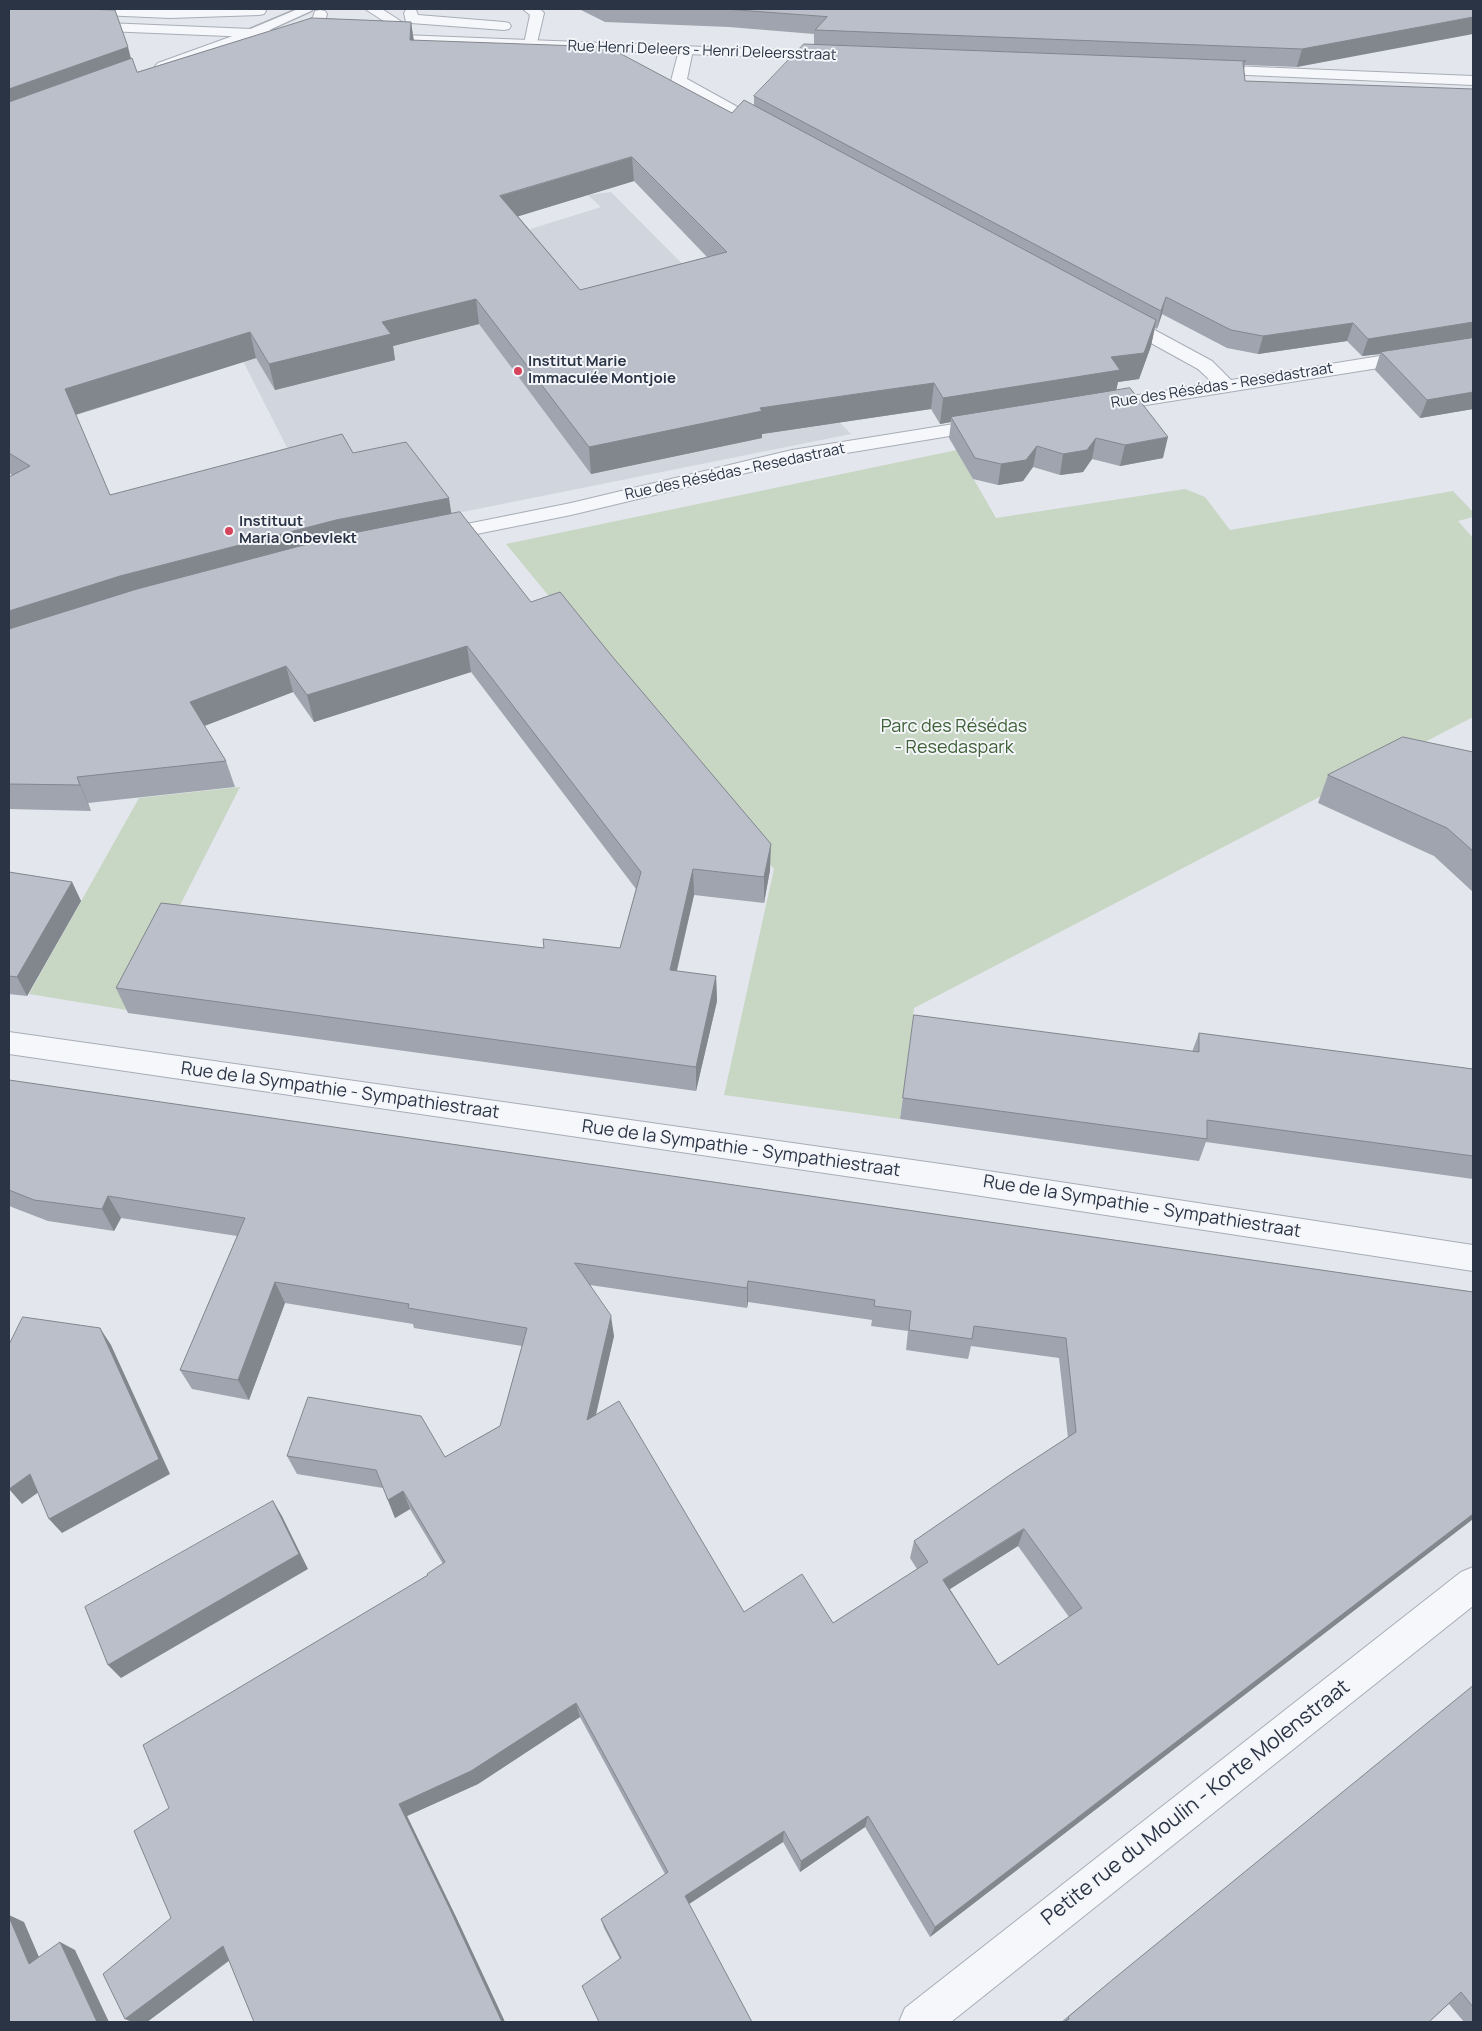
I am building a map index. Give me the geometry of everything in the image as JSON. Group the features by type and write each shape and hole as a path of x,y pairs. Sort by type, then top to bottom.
{"street":[{"path":"29,10 42,12 60,10 170,14 276,9"},
{"path":"530,9 537,13 531,44"},
{"path":"232,25 259,11"},
{"path":"369,15 395,22 411,13 504,26"},
{"path":"306,27 317,14 337,14"},
{"path":"9,23 318,35"},
{"path":"153,70 252,33"},
{"name":"Rue Henri Deleers - Henri Deleersstraat","path":"364,37 842,56"},
{"path":"686,50 679,82 784,138"},
{"path":"1187,70 1473,81"},
{"path":"1100,308 1205,365 1226,385"},
{"name":"Rue des Résédas - Resedastraat","path":"1078,409 1473,347"},
{"name":"Rue des Résédas - Resedastraat","path":"419,539 571,509 792,456 1000,422"},
{"name":"Rue de la Sympathie - Sympathiestraat","path":"9,1043 747,1151 955,1179 1473,1258"},
{"name":"Petite rue du Moulin - Korte Molenstraat","path":"918,2022 1473,1584"}],"lane":[{"path":"252,33 317,14"}],"shaded area":[{"name":"Institut Marie Immaculée Montjoie","path":"611,192 851,434 333,538 216,308 409,267 601,207 588,195"}],"green space":[{"name":"Parc des Résédas - Resedaspark","path":"957,450 996,518 1185,489 1205,497 1230,530 1453,491 1473,512 1473,517 1458,521 1473,538 1473,717 914,1008 900,1119 724,1095 774,869 506,544"},
{"path":"240,787 127,1010 29,994 139,798"}],"building":[{"path":"9,9 115,10 128,47 9,89"},
{"path":"725,9 1473,9 1473,17 1302,49 815,30 827,17"},
{"path":"312,18 411,22 410,40 608,47 732,113 744,100 1156,320 1144,353 1111,357 1120,370 943,398 934,383 877,391 760,408 762,411 589,447 476,299 382,322 391,334 269,364 250,332 65,389 110,495 342,434 353,453 406,442 449,498 336,520 120,576 9,611 9,477 30,466 9,453 9,102 132,58 137,72","holes":["632,157 727,252 580,290 500,196"]},
{"path":"804,44 1246,61 1243,62 1245,81 1473,89 1473,322 1368,339 1353,323 1263,336 1231,330 1166,297 1161,311 754,96"},
{"path":"1473,338 1473,392 1427,400 1381,352"},
{"path":"1130,388 1168,437 1125,445 1096,438 1087,450 1063,454 1037,446 1026,460 1001,464 975,458 951,417"},
{"path":"460,512 531,602 560,592 771,844 764,877 693,869 670,970 716,976 696,1067 116,988 161,903 544,948 543,939 620,948 641,872 467,646 307,695 286,666 190,702 226,761 77,777 80,785 9,784 9,629 137,589 338,536"},
{"path":"1403,737 1473,752 1473,851 1447,828 1328,775"},
{"path":"9,872 72,882 17,977 9,976"},
{"path":"914,1015 1199,1052 1199,1033 1473,1069 1473,1156 1207,1120 1207,1139 903,1098"},
{"path":"9,1080 1473,1292 1473,1514 935,1927 868,1816 801,1861 784,1831 685,1896 752,2022 599,2022 582,1986 621,1958 601,1919 668,1872 576,1703 471,1771 399,1804 502,2022 254,2022 223,1946 125,2019 103,1974 171,1918 134,1831 169,1808 143,1745 428,1575 445,1562 403,1491 388,1500 376,1470 287,1456 308,1397 421,1416 445,1457 500,1426 527,1328 408,1308 409,1304 275,1282 238,1380 180,1370 245,1218 108,1196 102,1209 34,1200 9,1190","holes":["575,1263 747,1288 748,1281 875,1300 874,1306 911,1311 909,1330 972,1339 974,1326 1066,1338 1076,1432 914,1541 928,1562 833,1623 802,1574 744,1612 619,1401 587,1420 611,1316","1024,1529 1082,1608 998,1665 943,1580"]},
{"path":"23,1317 100,1328 159,1459 49,1519 30,1474 9,1489 9,1345"},
{"path":"273,1501 299,1554 108,1665 85,1607"},
{"path":"1473,1686 1473,2007 1461,1992 1429,2022 1064,2022 1111,1981"},
{"path":"9,1917 29,1964 60,1942 97,2022 9,2022"}],"place":[{"name":"Institut Marie Immaculée Montjoie","path":"518,371"},
{"name":"Instituut Maria Onbevlekt","path":"229,531"}]}
